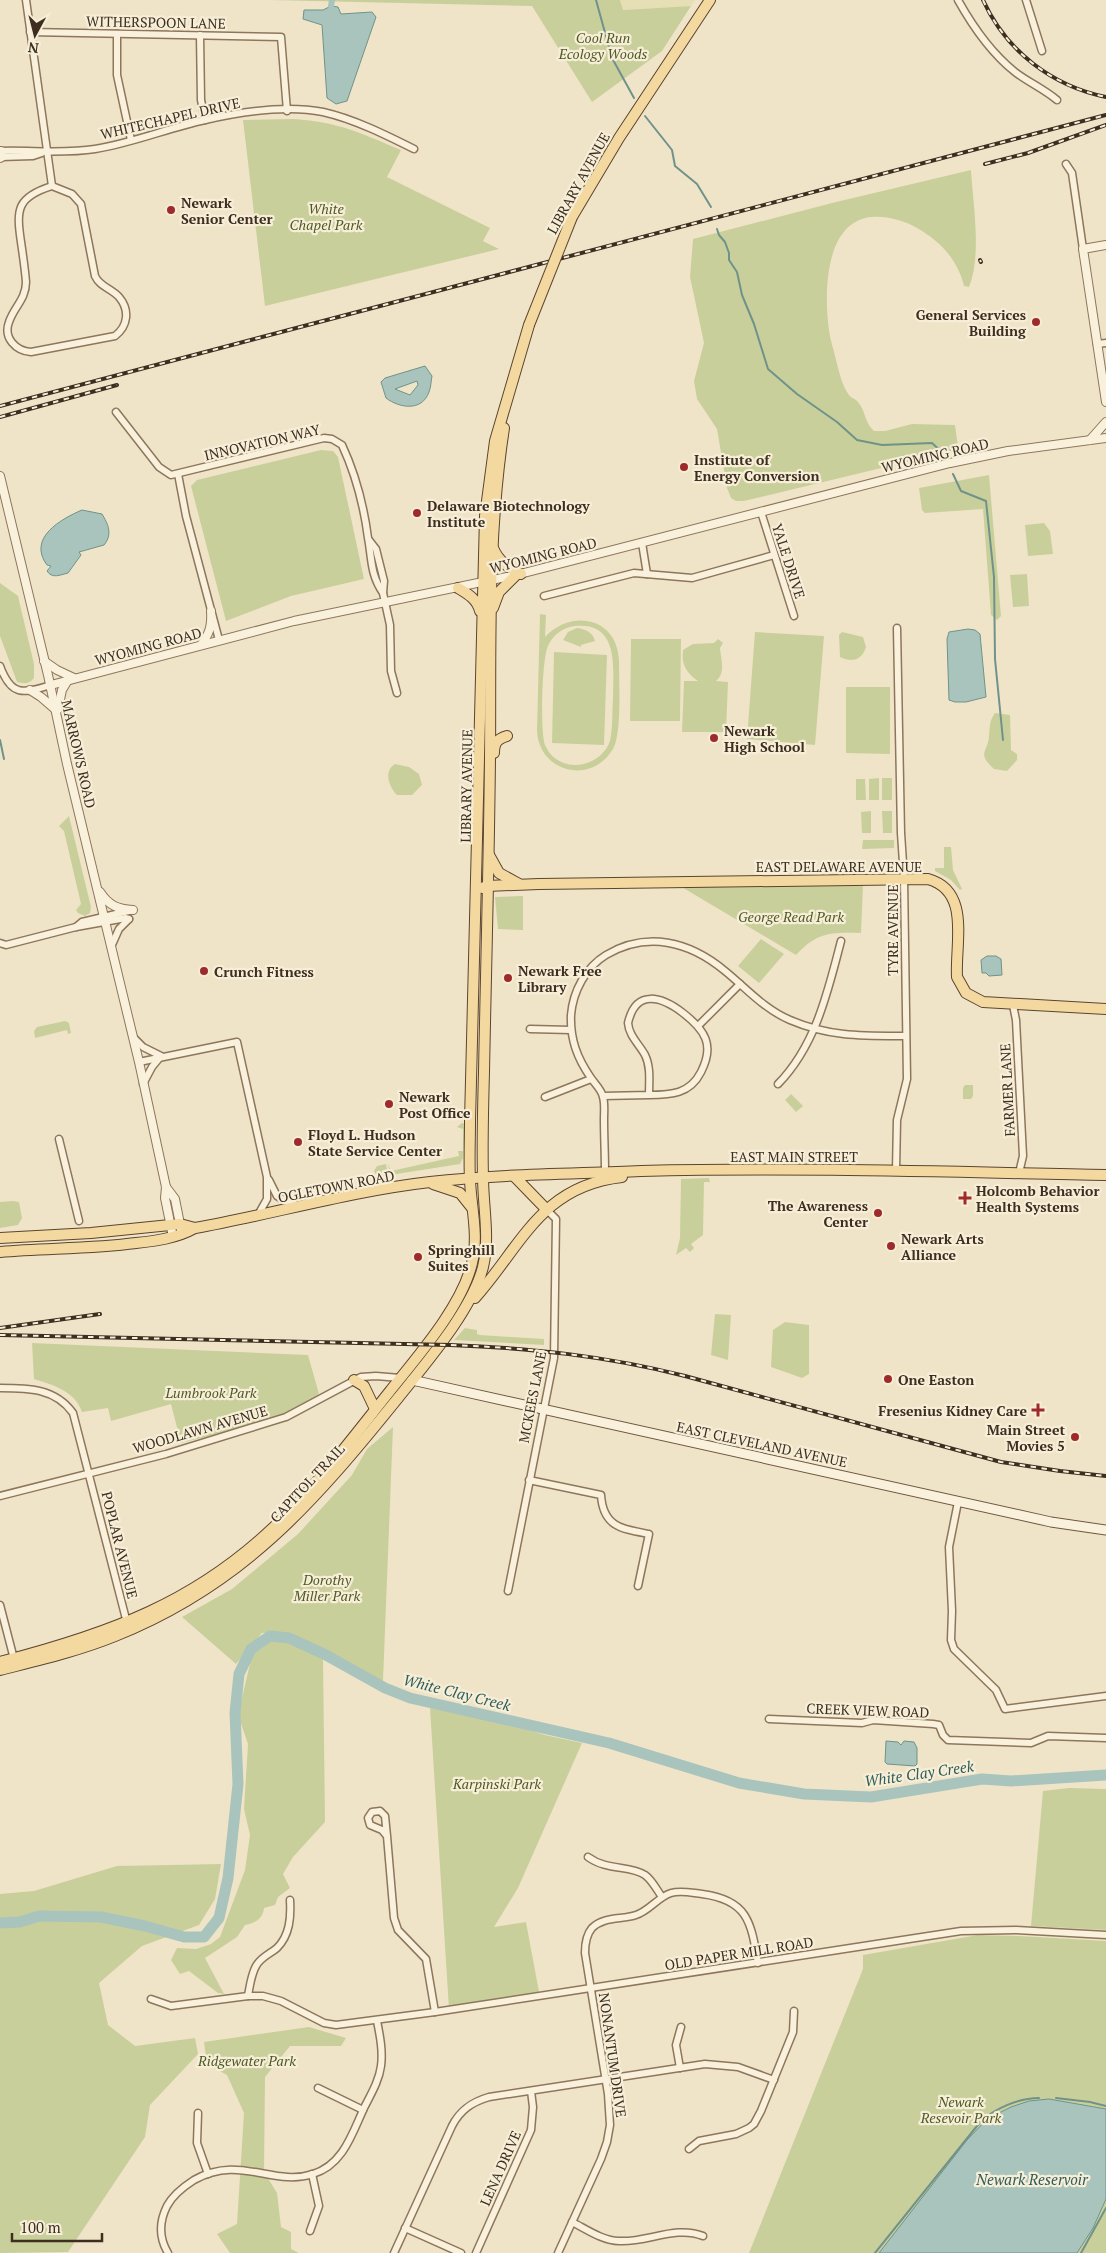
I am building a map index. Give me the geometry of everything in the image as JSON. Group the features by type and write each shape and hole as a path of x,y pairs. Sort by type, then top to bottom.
{"main road":[{"name":"LIBRARY AVENUE","path":"470,1179 487,582 488,481 494,441 509,398 528,325 572,217 619,138 710,0"},
{"name":"LIBRARY AVENUE","path":"487,582 496,491 509,398"},
{"path":"458,588 476,600 486,616 499,592 518,575 498,558 492,545"},
{"name":"LIBRARY AVENUE","path":"482,1178 490,712 486,616"},
{"path":"489,806 494,789 495,744 499,739 507,736 496,728 490,712"},
{"path":"488,852 499,873 511,881 522,885"},
{"name":"EAST DELAWARE AVENUE","path":"477,890 487,886 522,885 904,878 935,881 945,887 954,898 957,914 957,974 964,990 980,1001 1013,1005 1106,1009"},
{"name":"EAST MAIN STREET","path":"482,1178 746,1168 1106,1175"},
{"path":"466,1308 529,1227 546,1209 563,1196 582,1187 608,1179 638,1175 649,1171"},
{"path":"514,1176 546,1209"},
{"name":"OGLETOWN ROAD","path":"0,1252 101,1248 177,1236 195,1228 428,1182 482,1178"},
{"name":"CAPITOL TRAIL","path":"0,1670 70,1652 114,1637 172,1610 221,1579 268,1543 302,1511 412,1380 466,1308 480,1277 485,1255 482,1178"},
{"name":"CAPITOL TRAIL","path":"0,1662 70,1644 127,1623 184,1594 225,1567 253,1545 311,1488 400,1378 455,1304 464,1287 474,1257 470,1179"},
{"path":"428,1182 460,1193 472,1209"},
{"name":"OGLETOWN ROAD","path":"0,1238 92,1233 175,1225 195,1228"},
{"path":"0,1246 24,1243 30,1235"},
{"path":"400,1378 412,1380"},
{"path":"354,1380 364,1386 376,1409"},
{"name":"EAST CLEVELAND AVENUE","path":"412,1380 1050,1522 1106,1530"}],"street":[{"path":"26,0 52,186"},
{"path":"958,0 975,31 998,56 1016,73 1040,86 1057,100"},
{"path":"1026,0 1042,51"},
{"name":"WITHERSPOON LANE","path":"30,32 281,37 287,111"},
{"path":"117,34 118,75 123,109 131,140"},
{"path":"200,36 201,100 205,120"},
{"name":"WHITECHAPEL DRIVE","path":"1,154 33,156 46,152 95,149 205,120 252,112 307,110 340,117 414,149"},
{"path":"1066,164 1072,172 1106,402"},
{"path":"52,186 72,194 82,204 95,276 98,283 118,296 126,312 124,326 115,336 31,352 18,349 12,343 8,332 9,322 26,292 17,218 26,198 38,190 52,186"},
{"path":"1083,248 1106,245"},
{"path":"1097,344 1106,343"},
{"path":"116,412 164,473 171,476 178,474 183,502 219,640"},
{"path":"1090,440 1106,422"},
{"name":"INNOVATION WAY","path":"178,474 324,438 332,439 342,445 348,457 369,540 376,549 384,581 384,597 390,625 391,671 397,694"},
{"name":"WYOMING ROAD","path":"0,666 6,682 13,690 30,690 384,597 458,588 518,575 956,462 1016,450 1106,438"},
{"name":"MARROWS ROAD","path":"0,476 51,685 67,764 139,1062 166,1187 175,1199 177,1236"},
{"name":"YALE DRIVE","path":"761,512 794,616"},
{"path":"642,543 646,574"},
{"path":"544,596 634,573 692,578 774,555"},
{"path":"201,645 208,636 212,625 212,611"},
{"name":"TYRE AVENUE","path":"896,1171 896,1120 907,1079 897,628"},
{"path":"30,690 41,697 56,712 62,690 71,679 44,661"},
{"path":"96,886 107,902 116,908 134,910"},
{"path":"104,920 134,910"},
{"path":"0,943 6,945 76,927 82,922 129,919 119,929 111,948"},
{"path":"605,1172 603,1096 577,1056 571,1030 574,999 580,984 590,970 604,956 634,942 660,941 683,947 712,962 767,1008 789,1020 814,1029 842,1035 905,1036"},
{"path":"778,1084 814,1029 823,1010 841,941"},
{"path":"699,1026 740,984"},
{"path":"603,1096 649,1095 678,1093 690,1086 698,1077 707,1053 705,1038 699,1026 671,1004 660,1000 642,1000 633,1010 628,1023 629,1029 649,1065 649,1095"},
{"name":"FARMER LANE","path":"1013,1005 1016,1020 1023,1156 1019,1173"},
{"path":"530,1029 571,1030"},
{"path":"132,1037 143,1047 161,1056"},
{"path":"139,1062 237,1042 267,1177 267,1199 258,1216"},
{"path":"143,1084 152,1067 161,1056"},
{"path":"545,1097 591,1079"},
{"path":"59,1139 78,1222"},
{"path":"267,1177 277,1196 296,1207"},
{"name":"MCKEES LANE","path":"508,1591 554,1358 556,1219 546,1209"},
{"name":"WOODLAWN AVENUE","path":"0,1496 166,1454 286,1417 361,1377 400,1378"},
{"name":"POPLAR AVENUE","path":"0,1388 46,1392 53,1394 68,1407 75,1421 127,1623"},
{"path":"529,1480 601,1495 604,1511 616,1526 649,1534 638,1586"},
{"path":"958,1502 949,1547 952,1611 951,1640 954,1649 996,1690 1002,1706 1008,1710 1072,1699 1106,1696"},
{"path":"0,1606 14,1659"},
{"name":"CREEK VIEW ROAD","path":"769,1719 862,1723 873,1720 934,1724 939,1725 948,1740 1031,1743 1048,1736 1106,1738"},
{"path":"387,1836 392,1910 396,1925 403,1936 418,1948 426,1959 435,2012"},
{"path":"588,1857 605,1866 646,1876 662,1898 669,1893 683,1892 720,1897 733,1903 744,1913 751,1925 758,1963"},
{"name":"NONANTUM DRIVE","path":"558,2253 607,2142 610,2114 591,1988 586,1941 591,1929 597,1924 636,1915 662,1898"},
{"path":"248,1996 250,1980 257,1965 277,1948 286,1935 290,1918 290,1900"},
{"name":"OLD PAPER MILL ROAD","path":"151,1998 171,2006 248,1996 263,1996 272,1998 330,2024 378,2021 971,1930 1016,1930 1106,1935"},
{"path":"689,2149 699,2141 736,2134 749,2128 758,2118 793,2032 794,2011"},
{"path":"168,2253 163,2242 161,2228 168,2204 182,2188 208,2174 236,2169 289,2177 312,2174 326,2168 339,2156 349,2142 380,2073 382,2055 378,2021"},
{"path":"680,2068 676,2045 681,2027"},
{"path":"394,2253 452,2126 467,2106 481,2100 531,2091 680,2068 728,2064 774,2080"},
{"path":"318,2088 363,2110"},
{"name":"LENA DRIVE","path":"476,2253 530,2130 533,2108 531,2091"},
{"path":"198,2114 197,2143 208,2174"},
{"path":"310,2231 319,2206 312,2174"},
{"path":"572,2222 606,2239 619,2242 687,2232 703,2236"},
{"path":"405,2228 460,2253"}],"shaded area":[{"path":"620,0 695,0 691,6 622,10"}],"green space":[{"name":"Cool Run Ecology Woods","path":"269,0 620,0 623,10 691,6 662,51 592,102 532,6"},
{"name":"White Chapel Park","path":"243,120 310,120 337,126 401,150 387,177 490,228 483,241 499,249 265,306"},
{"path":"971,170 976,245 973,274 969,287 964,286 953,260 947,252 925,233 900,221 883,217 871,217 855,222 844,232 836,246 830,262 827,298 830,334 844,387 849,395 861,405 871,428 874,431 885,431 912,424 955,425 958,447 952,451 744,501 736,501 731,498 727,488 717,429 697,399 694,381 704,343 690,277 693,239"},
{"path":"321,450 333,451 338,457 364,579 291,596 226,621 191,486 197,480"},
{"path":"989,475 1001,616 997,620 991,615 983,509 925,513 922,510 919,488"},
{"path":"1044,523 1050,531 1053,554 1028,556 1025,525"},
{"path":"1027,574 1029,606 1013,607 1010,575"},
{"path":"0,583 18,596 34,664 34,678 27,683 17,682 0,636"},
{"path":"540,614 546,615 545,637 556,628 568,622 592,622 602,627 611,635 617,646 619,661 619,720 616,742 613,749 603,761 592,768 580,770 567,769 556,764 546,756 540,744 537,730","holes":["574,626 589,626 600,631 607,639 611,649 613,661 611,736 605,750 597,758 579,765 569,764 559,761 551,755 543,738 542,695 544,664 548,646 558,633"]},
{"path":"577,628 588,632 595,641 581,645 581,647 563,640 568,632"},
{"path":"755,632 824,636 815,745 747,739"},
{"path":"842,632 863,637 866,647 862,655 852,660 840,657 839,635"},
{"path":"631,639 681,639 680,721 630,721"},
{"path":"718,639 723,643 720,648 722,670 716,681 728,682 726,732 682,732 684,681 698,681 685,668 683,650 693,644 714,643"},
{"path":"554,652 607,655 604,745 552,743"},
{"path":"846,687 890,687 890,754 846,753"},
{"path":"995,713 1010,715 1011,750 1017,754 1017,760 1007,771 994,769 984,756 991,721"},
{"path":"395,764 409,767 419,774 422,785 412,795 397,795 392,788 388,775 391,767"},
{"path":"879,778 879,800 869,800 869,779"},
{"path":"882,778 892,778 892,800 882,800"},
{"path":"856,779 865,779 866,800 856,800"},
{"path":"871,811 871,833 862,833 861,812"},
{"path":"882,811 892,811 892,833 883,833"},
{"path":"69,816 91,907 90,913 85,916 76,910 81,904 64,831 59,826"},
{"path":"863,840 894,840 894,848 862,849"},
{"path":"944,847 951,847 953,870 962,889 960,890 951,880 935,871 935,868 944,868"},
{"name":"George Read Park","path":"863,885 861,933 833,933 825,935 811,942 796,955 680,886"},
{"path":"523,896 523,930 498,929 495,897"},
{"path":"761,939 784,954 759,983 738,966"},
{"path":"65,1021 69,1023 71,1033 68,1034 67,1030 35,1038 34,1031 37,1027"},
{"path":"965,1085 973,1085 973,1096 971,1099 963,1099 963,1088"},
{"path":"791,1094 803,1106 796,1112 785,1100"},
{"path":"462,1123 465,1124 463,1158 460,1164 390,1175 388,1164 391,1171 459,1156 458,1151 463,1151 463,1129 457,1127"},
{"path":"386,1164 388,1176 376,1175 374,1171 377,1166"},
{"path":"709,1178 710,1182 704,1182 703,1235 691,1244 694,1248 690,1252 686,1248 676,1255 680,1238 681,1179"},
{"path":"0,1202 19,1202 22,1218 18,1225 0,1228"},
{"path":"715,1314 731,1315 728,1360 711,1355"},
{"path":"785,1322 809,1325 809,1374 802,1378 771,1367 773,1330"},
{"path":"465,1328 477,1330 477,1334 480,1335 544,1339 544,1345 454,1340"},
{"name":"Lumbrook Park","path":"32,1343 308,1355 319,1394 289,1413 272,1420 235,1431 181,1443 171,1404 111,1421 108,1408 82,1412 79,1405 69,1394 34,1379"},
{"name":"Dorothy Miller Park","path":"393,1427 383,1681 283,1632 262,1633 236,1664 182,1617 232,1589 298,1534 352,1475 367,1449"},
{"path":"281,1638 323,1659 325,1822 293,1857 283,1874 290,1888 278,1897 275,1905 264,1908 258,1920 245,1925 237,1937 205,1958 224,1994 218,1993 189,1971 180,1974 171,1960 177,1948 196,1949 211,1944 220,1937 245,1870 250,1835 244,1809 248,1744 238,1715 252,1655 264,1642"},
{"name":"Karpinski Park","path":"430,1708 500,1721 545,1735 582,1743 518,1888 494,1927 526,1922 539,1992 449,2009"},
{"path":"1069,1788 1106,1789 1106,1930 1031,1926 1043,1791"},
{"path":"221,1864 215,1899 199,1925 142,1946 99,1983 108,2025 135,2046 195,2038 198,2054 150,2105 145,2137 68,2252 0,2253 0,1894 34,1891 117,1866"},
{"name":"Newark Resevoir Park","path":"978,1935 1106,1941 1106,2253 749,2253 863,1969 863,1955"},
{"name":"Ridgewater Park","path":"309,2027 346,2038 341,2046 290,2046 265,2077 264,2172 277,2193 281,2227 291,2232 291,2249 299,2253 230,2253 217,2234 237,2224 244,2113 227,2075 207,2064 204,2042"}],"water":[{"path":"331,6 338,7 341,14 372,12 376,17 347,101 336,104 327,98 322,25 303,19 304,10 323,10"},
{"path":"425,366 432,376 430,390 426,398 421,403 410,406 397,404 386,398 381,382 385,378","holes":["417,381 418,385 410,395 395,389"]},
{"path":"82,510 102,514 109,529 107,541 104,545 79,552 81,555 68,573 56,576 51,575 47,571 51,566 47,565 42,555 41,546 44,538 56,524"},
{"path":"968,629 975,630 980,634 986,697 966,702 955,702 949,700 947,639 949,632"},
{"path":"987,956 996,956 1001,959 1002,975 989,976 986,973 982,973 981,960"},
{"path":"886,1741 898,1742 901,1745 904,1741 914,1742 917,1748 917,1764 915,1766 887,1764 885,1762"},
{"name":"Newark Reservoir","path":"1049,2099 1106,2109 1106,2199 1093,2228 1077,2253 879,2253 967,2140 987,2119 1011,2107 1029,2101"}],"waterway":[{"path":"331,6 332,0"},
{"path":"596,0 612,58 634,98"},
{"path":"645,116 672,150 675,166 697,184 711,207"},
{"path":"717,229 725,242 729,253 729,260 737,272 742,295 754,324 768,369 797,394 837,422 857,440 882,445 932,443 945,455"},
{"path":"953,474 961,491 986,501 994,577 995,659 1003,740"},
{"path":"0,740 4,759"},
{"name":"White Clay Creek","path":"0,1923 20,1922 39,1916 101,1917 145,1926 184,1937 204,1937 219,1918 228,1878 238,1784 235,1713 239,1674 251,1649 270,1636 289,1638 324,1654 385,1688 410,1698 609,1743 739,1783 804,1794 871,1797 982,1779 1011,1781 1106,1775"},
{"path":"875,2253 981,2121 1008,2105 1031,2098 1039,2098"},
{"path":"1056,2098 1106,2106"},
{"path":"1081,2253 1106,2208"}],"railway":[{"path":"983,0 1004,35 1033,64 1067,84 1086,92 1106,97"},
{"path":"0,406 1106,115"},
{"path":"985,164 1028,153 1106,125"},
{"path":"0,417 117,385"},
{"path":"0,1328 100,1314"},
{"path":"0,1335 450,1345 510,1348 569,1354 626,1363 685,1376 1001,1462 1106,1476"}],"place":[{"name":"Newark Senior Center","path":"171,210"},
{"name":"General Services Building","path":"1036,322"},
{"name":"Institute of Energy Conversion","path":"684,467"},
{"name":"Delaware Biotechnology Institute","path":"417,513"},
{"name":"Newark High School","path":"714,738"},
{"name":"Crunch Fitness","path":"204,971"},
{"name":"Newark Free Library","path":"508,978"},
{"name":"Newark Post Office","path":"389,1104"},
{"name":"Floyd L. Hudson State Service Center","path":"298,1142"},
{"name":"Holcomb Behavior Health Systems","path":"965,1198"},
{"name":"The Awareness Center","path":"878,1213"},
{"name":"Newark Arts Alliance","path":"891,1246"},
{"name":"Springhill Suites","path":"418,1257"},
{"name":"One Easton","path":"888,1379"},
{"name":"Fresenius Kidney Care","path":"1038,1410"},
{"name":"Main Street Movies 5","path":"1075,1437"}]}
